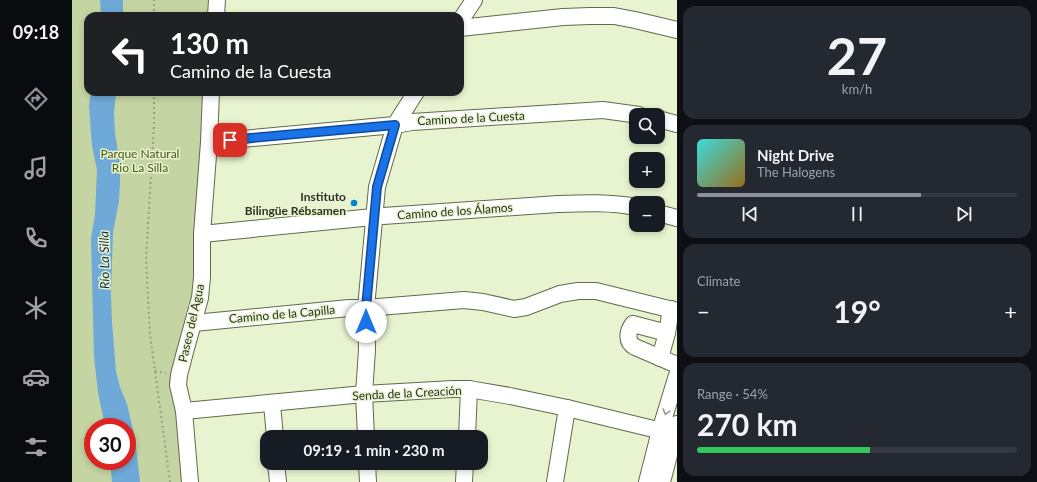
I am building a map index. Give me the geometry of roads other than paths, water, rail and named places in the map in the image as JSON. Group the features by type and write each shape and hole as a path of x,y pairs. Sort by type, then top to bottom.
{"street":[{"path":"216,12 217,0"},
{"path":"464,15 474,0"},
{"path":"464,28 563,17 614,16 677,30"},
{"name":"Paseo del Agua","path":"190,482 184,411 178,386 185,352 200,298 202,277 202,234 211,96"},
{"path":"366,430 364,394 367,350 366,308 377,187 395,125 413,96"},
{"name":"Camino de la Cuesta","path":"208,142 395,125 412,122 603,110 629,114"},
{"path":"665,121 677,124"},
{"name":"Camino de los Álamos","path":"202,234 374,217 558,204 584,203 629,206"},
{"path":"665,215 677,218"},
{"name":"Camino de la Capilla","path":"194,323 349,308 464,300 514,308 526,307 560,294 578,291 596,292 674,310"},
{"path":"630,299 633,324 628,338 631,345 677,365"},
{"path":"660,358 674,310"},
{"path":"633,324 668,333"},
{"path":"662,482 677,374"},
{"path":"466,430 469,389"},
{"name":"Senda de la Creación","path":"184,411 272,404 364,394 469,389 510,396 670,430"},
{"path":"272,404 274,430"},
{"path":"555,482 567,408"},
{"path":"647,482 670,430"},
{"path":"277,470 278,482"},
{"path":"367,470 368,482"},
{"path":"464,482 465,470"}],"water":[{"path":"100,0 123,0 123,12 101,12"},
{"name":"Río La Silla","path":"90,96 116,96 114,114 115,133 120,164 120,184 119,201 113,232 111,295 112,322 116,371 130,418 103,418 98,392 94,357 91,238 95,215 97,170 92,146 89,106"},
{"path":"136,447 140,482 112,482 111,470 136,470"}],"place":[{"name":"Instituto Bilingüe Rébsamen","path":"354,203"}],"park label":[{"name":"Parque Natural Rio La Silla","path":"140,160"}]}
